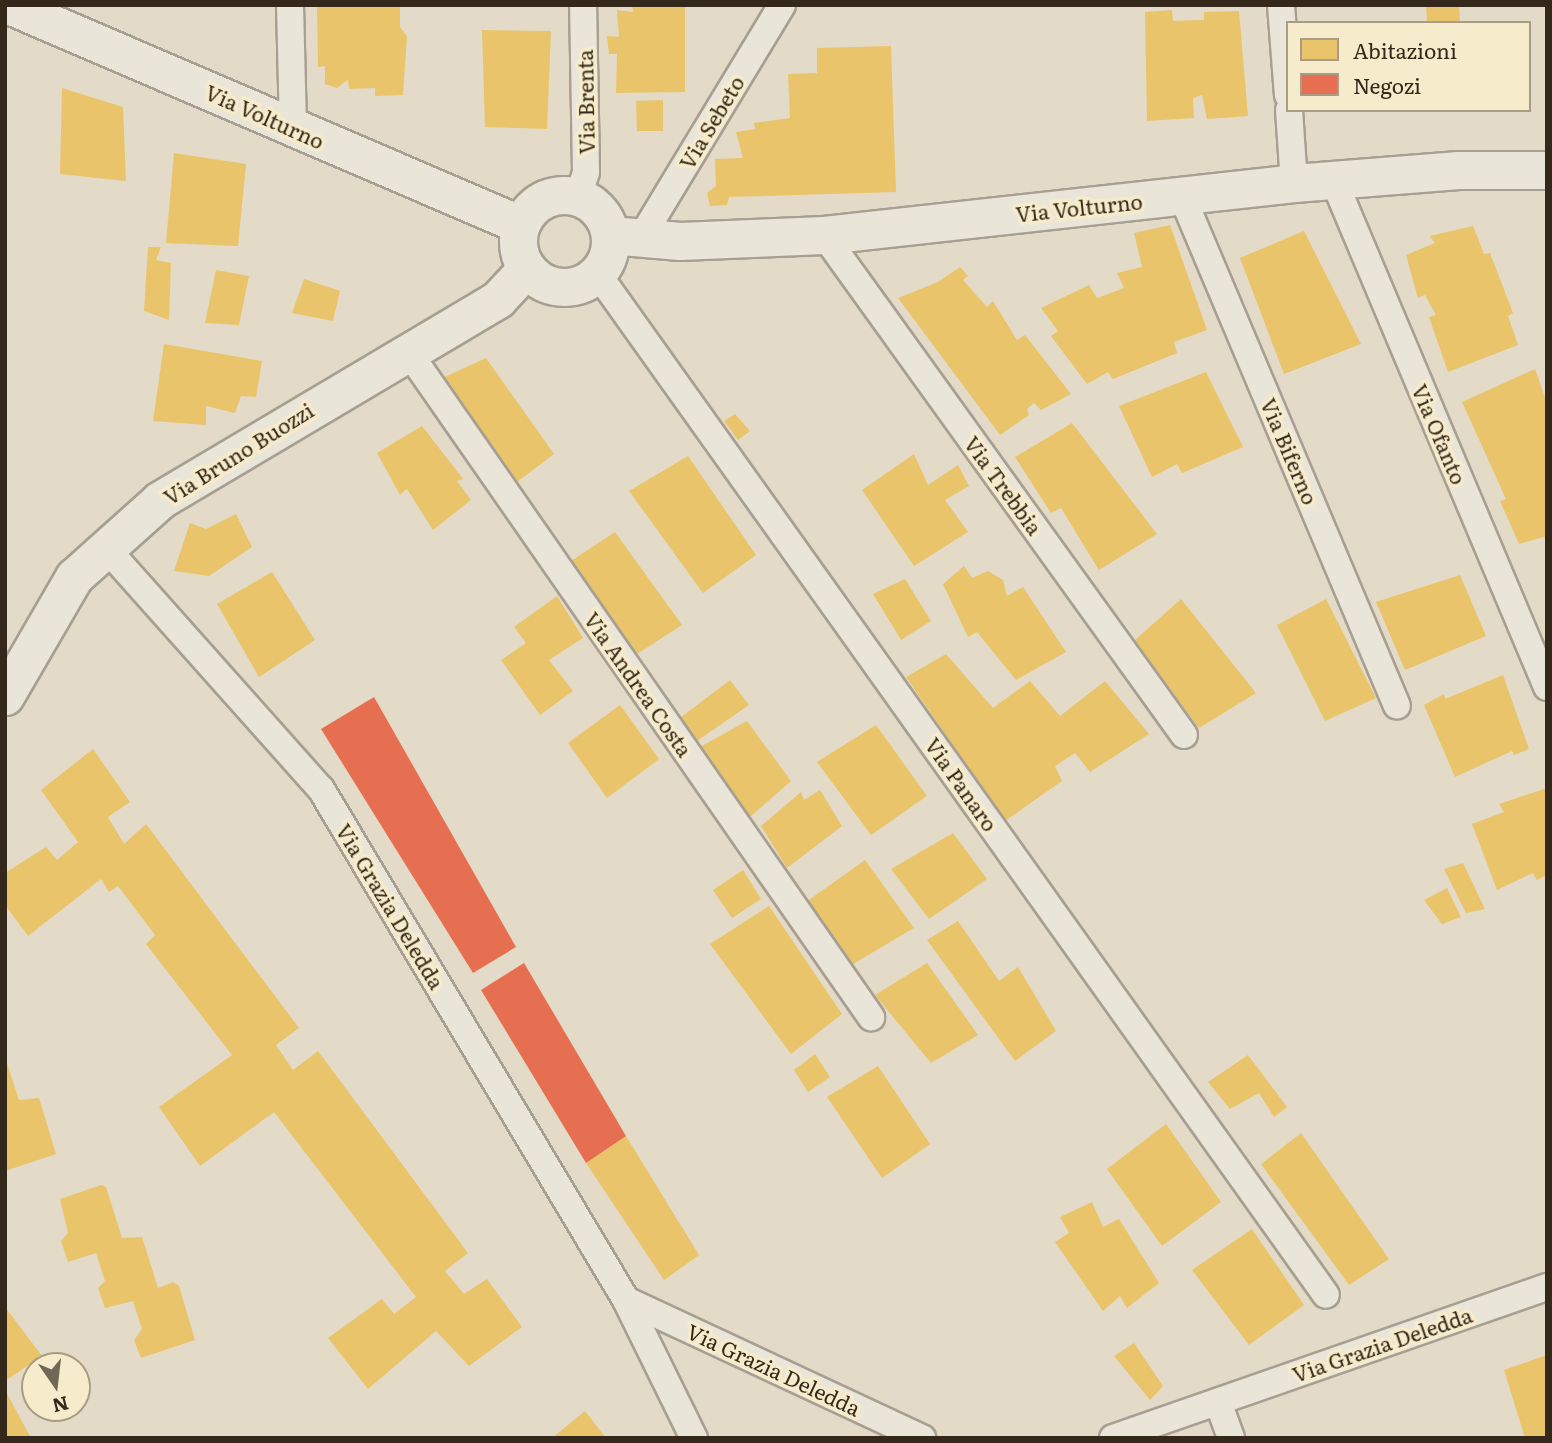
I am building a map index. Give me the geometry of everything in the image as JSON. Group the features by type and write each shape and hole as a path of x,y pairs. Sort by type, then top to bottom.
{"street":[{"path":"290,5 293,128"},
{"name":"Via Brenta","path":"578,197 586,172 583,5"},
{"name":"Via Sebeto","path":"626,237 782,5"},
{"path":"1281,5 1286,69"},
{"name":"Via Volturno","path":"25,8 293,128 521,225"},
{"path":"1289,112 1294,183"},
{"name":"Via Volturno","path":"626,237 824,235 1294,183 1458,170 1547,170"},
{"name":"Via Ofanto","path":"1334,181 1547,687"},
{"path":"564,195 578,197 600,211 626,237 597,273 569,287 539,279 527,268 518,240 521,225 538,203 564,195"},
{"name":"Via Biferno","path":"1182,196 1398,706"},
{"name":"Via Trebbia","path":"824,235 1184,735"},
{"name":"Via Bruno Buozzi","path":"5,696 74,577 160,500 407,350 498,299 527,268"},
{"name":"Via Panaro","path":"597,273 1326,1295"},
{"name":"Via Andrea Costa","path":"407,350 871,1017"},
{"name":"Via Grazia Deledda","path":"107,548 321,789 626,1300 694,1438"},
{"name":"Via Grazia Deledda","path":"1122,1436 1547,1287"},
{"name":"Via Grazia Deledda","path":"626,1300 922,1438"},
{"path":"1217,1402 1231,1438"}],"building: Abitazioni":[{"path":"317,5 400,5 400,27 407,36 403,95 375,96 375,88 349,89 348,80 337,88 325,84 325,66 318,67"},
{"path":"632,5 685,5 685,92 616,93 617,54 609,54 607,36 619,37 617,10 633,12"},
{"path":"1426,5 1459,5 1460,21 1427,21"},
{"path":"1172,10 1173,21 1204,20 1204,12 1239,11 1248,116 1207,119 1202,95 1193,98 1194,118 1147,121 1145,12"},
{"path":"482,30 551,31 547,129 485,127"},
{"path":"891,46 896,192 729,197 727,205 710,206 707,193 716,186 715,159 743,158 736,132 755,129 754,123 790,118 788,74 817,73 817,48"},
{"path":"62,88 123,107 126,181 60,174"},
{"path":"663,100 663,131 637,131 636,101"},
{"path":"174,153 246,164 238,246 166,243"},
{"path":"1170,225 1207,330 1174,342 1177,353 1113,379 1108,372 1087,384 1051,336 1058,331 1041,308 1089,285 1097,298 1124,288 1117,273 1142,267 1134,233"},
{"path":"1473,226 1484,254 1490,253 1513,313 1508,316 1518,345 1448,372 1429,317 1436,315 1425,295 1418,298 1406,255 1435,243 1430,236"},
{"path":"1304,231 1361,344 1284,374 1240,258"},
{"path":"148,247 161,247 156,260 171,263 169,320 144,311"},
{"path":"960,267 968,276 963,280 987,307 993,301 1017,340 1025,335 1071,394 1041,410 1034,403 1027,409 1029,415 1000,435 898,298 938,282"},
{"path":"216,270 249,276 239,325 205,323"},
{"path":"304,279 340,291 333,321 292,313"},
{"path":"164,344 262,361 256,397 241,396 235,413 206,406 206,425 153,421"},
{"path":"486,358 554,454 509,488 436,381"},
{"path":"1535,369 1547,403 1547,536 1519,544 1500,501 1506,499 1462,402"},
{"path":"1206,372 1243,447 1182,473 1177,464 1152,477 1119,406"},
{"path":"735,414 750,431 738,440 724,421"},
{"path":"1072,423 1157,534 1099,570 1061,508 1051,513 1015,457"},
{"path":"422,426 463,479 457,481 471,500 433,530 407,489 400,495 377,453"},
{"path":"914,454 928,485 958,465 969,486 945,500 968,532 914,566 862,490"},
{"path":"688,456 756,555 703,593 629,491"},
{"path":"236,514 252,547 209,576 174,571 190,523 206,529"},
{"path":"615,532 682,625 634,656 568,563"},
{"path":"964,566 972,578 988,571 1003,580 1007,596 1023,587 1066,652 1016,680 977,632 968,637 943,584"},
{"path":"272,572 315,640 259,677 217,604"},
{"path":"1460,575 1486,636 1405,670 1376,602"},
{"path":"905,579 931,621 901,640 873,594"},
{"path":"557,596 583,638 549,660 573,691 540,715 501,660 526,643 514,627"},
{"path":"1181,599 1256,693 1199,728 1134,641"},
{"path":"1326,599 1376,698 1325,721 1277,625"},
{"path":"946,654 993,708 1030,681 1060,716 1105,681 1149,734 1090,772 1075,753 1055,766 1062,781 1005,821 906,677"},
{"path":"1503,675 1529,749 1514,755 1512,751 1455,777 1424,705 1444,694 1445,699"},
{"path":"730,680 749,705 697,741 680,718"},
{"path":"620,705 659,759 607,798 568,743"},
{"path":"747,721 791,781 750,817 700,747"},
{"path":"876,725 927,796 871,835 817,762"},
{"path":"93,749 130,802 108,817 124,844 146,824 299,1028 276,1045 293,1070 318,1051 468,1253 445,1271 464,1294 487,1279 522,1327 469,1366 436,1331 368,1389 328,1338 382,1299 394,1314 416,1297 274,1112 200,1166 159,1107 232,1055 146,944 155,935 118,886 109,892 101,879 28,936 5,905 5,873 46,847 57,860 78,842 41,790"},
{"path":"1547,788 1547,875 1537,880 1533,873 1497,890 1472,824 1504,812 1499,804"},
{"path":"820,790 842,826 787,868 761,826 801,792 804,800"},
{"path":"953,833 987,879 929,919 891,869"},
{"path":"865,860 914,928 853,964 806,902"},
{"path":"1463,863 1485,909 1466,913 1444,869"},
{"path":"743,870 761,899 732,918 713,890"},
{"path":"1447,888 1461,917 1442,924 1424,900"},
{"path":"769,906 842,1014 791,1054 710,944"},
{"path":"958,921 999,981 1018,967 1056,1031 1015,1061 927,940"},
{"path":"927,963 978,1035 931,1063 875,995"},
{"path":"815,1054 830,1077 808,1092 794,1070"},
{"path":"1248,1055 1287,1107 1274,1117 1259,1093 1230,1109 1208,1082"},
{"path":"6,1060 19,1100 39,1098 56,1154 5,1171"},
{"path":"878,1066 930,1144 882,1178 827,1097"},
{"path":"1166,1124 1221,1202 1162,1246 1107,1169"},
{"path":"1301,1133 1389,1259 1349,1285 1261,1164"},
{"path":"626,1136 699,1255 664,1280 586,1163"},
{"path":"101,1185 106,1187 122,1238 142,1237 158,1288 173,1282 179,1286 195,1340 141,1358 134,1340 142,1329 133,1301 105,1308 98,1288 105,1281 96,1253 68,1262 61,1241 68,1233 60,1199"},
{"path":"1092,1202 1103,1227 1119,1219 1159,1283 1127,1308 1120,1296 1103,1311 1055,1242 1069,1233 1060,1217"},
{"path":"1252,1229 1304,1305 1249,1345 1192,1270"},
{"path":"5,1307 39,1352 21,1352 21,1370 5,1381"},
{"path":"1134,1343 1163,1386 1150,1400 1114,1356"},
{"path":"1547,1355 1547,1438 1525,1438 1504,1370"},
{"path":"5,1390 31,1438 5,1438"},
{"path":"585,1411 606,1438 552,1438"}],"building: Negozi":[{"path":"374,697 516,947 473,973 321,729"},
{"path":"524,963 626,1136 586,1163 481,990"}]}
